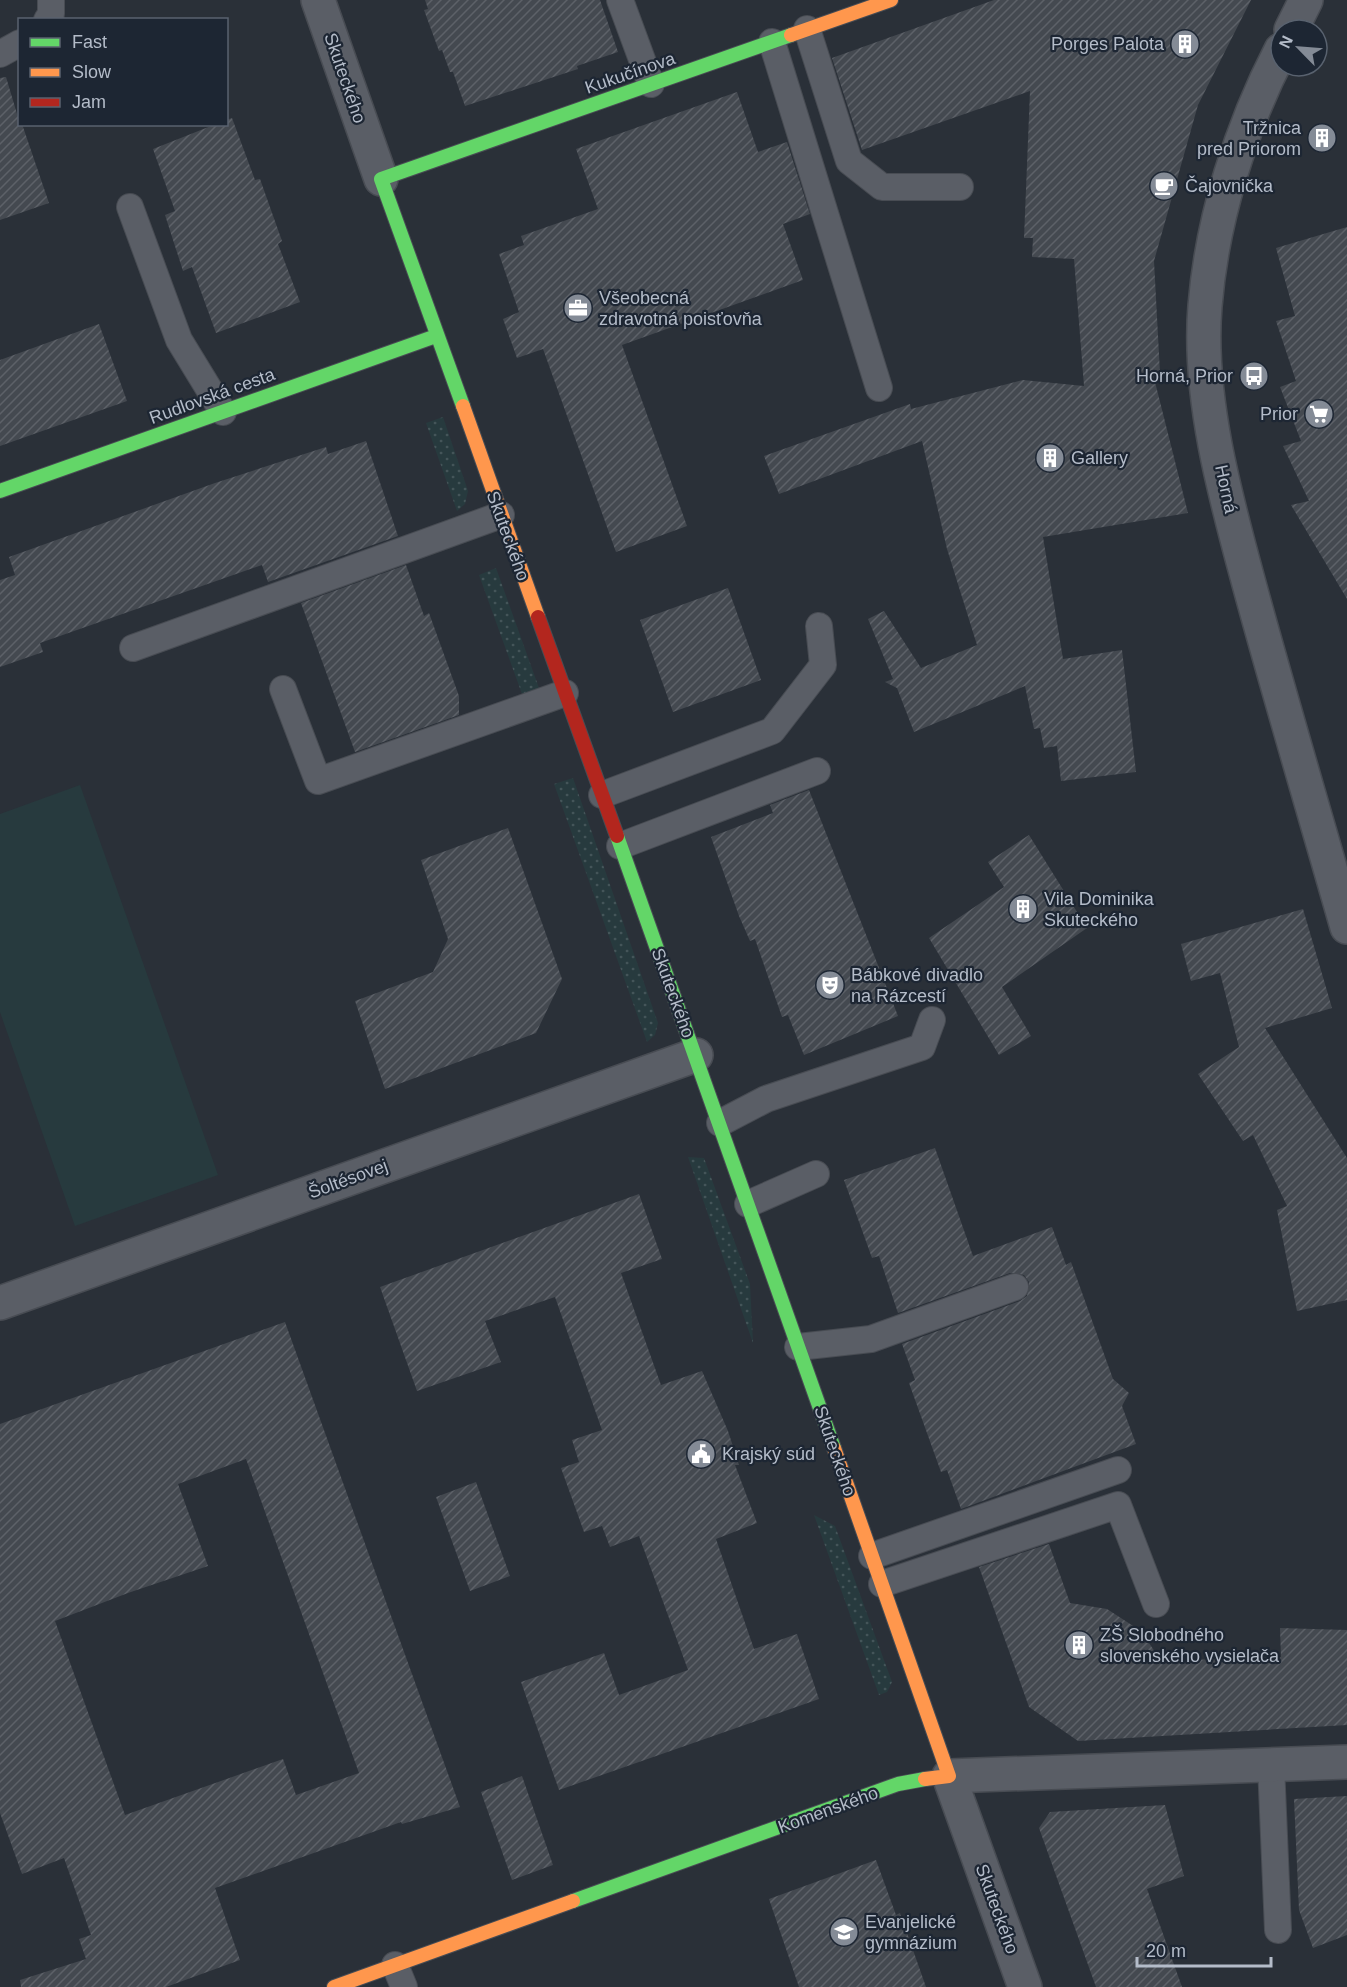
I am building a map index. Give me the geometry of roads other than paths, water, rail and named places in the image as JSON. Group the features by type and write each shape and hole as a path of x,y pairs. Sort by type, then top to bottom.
{"street":[{"name":"Skuteckého","path":"318,0 436,336 696,1055 1025,1987"},
{"name":"Kukučínova","path":"381,179 891,0"},
{"path":"1297,18 1306,0"},
{"name":"Horná","path":"1270,78 1236,160 1215,234 1205,308 1208,407 1235,533 1347,927"},
{"name":"Rudlovská cesta","path":"0,491 436,336"},
{"name":"Šoltésovej","path":"0,1302 696,1055"},
{"name":"Komenského","path":"334,1987 399,1976 912,1780 949,1776 1347,1762"}],"lane":[{"path":"48,18 51,14 51,0"},
{"path":"620,0 651,84"},
{"path":"807,29 849,161 882,187 960,187"},
{"path":"772,42 879,388"},
{"path":"0,54 18,44"},
{"path":"130,207 179,340 223,412"},
{"path":"133,648 501,515"},
{"path":"602,795 772,731 823,665 819,626"},
{"path":"283,689 318,781 565,693"},
{"path":"620,846 817,771"},
{"path":"720,1123 766,1099 922,1047 932,1020"},
{"path":"748,1204 816,1174"},
{"path":"798,1347 871,1339 1015,1287"},
{"path":"872,1556 1118,1470"},
{"path":"882,1584 1118,1505 1156,1604"},
{"path":"1272,1765 1278,1930"}],"place":[{"name":"Porges Palota","path":"1185,44"},
{"name":"Tržnica pred Priorom","path":"1322,138"},
{"name":"Čajovnička","path":"1164,186"},
{"name":"Všeobecná zdravotná poisťovňa","path":"578,308"},
{"name":"Horná, Prior","path":"1254,376"},
{"name":"Prior","path":"1319,414"},
{"name":"Gallery","path":"1050,458"},
{"name":"Vila Dominika Skuteckého","path":"1023,909"},
{"name":"Bábkové divadlo na Rázcestí","path":"830,985"},
{"name":"Krajský súd","path":"701,1454"},
{"name":"ZŠ Slobodného slovenského vysielača","path":"1079,1645"},
{"name":"Evanjelické gymnázium","path":"844,1932"}]}
